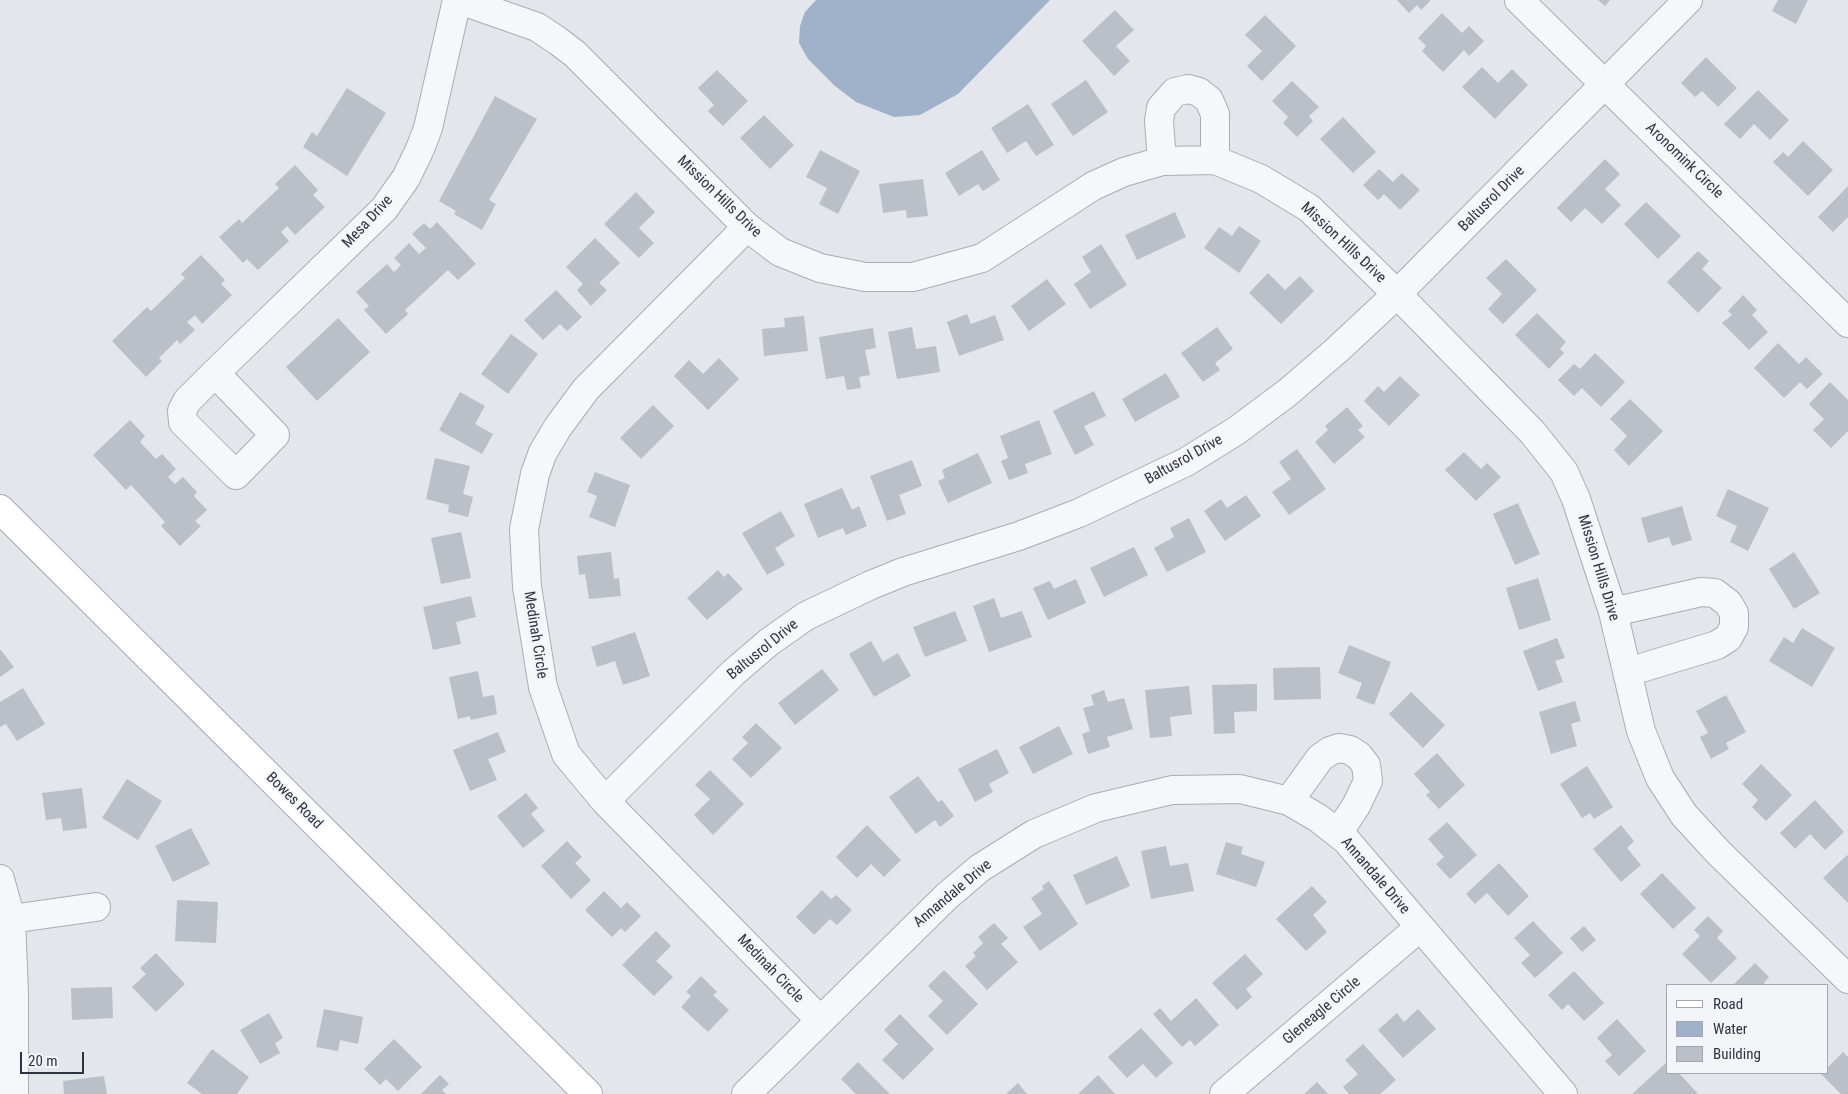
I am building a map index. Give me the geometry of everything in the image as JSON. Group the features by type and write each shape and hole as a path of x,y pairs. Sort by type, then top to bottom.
{"main road":[{"name":"Bowes Road","path":"0,509 588,1094"}],"street":[{"name":"Mission Hills Drive","path":"458,0 536,27 575,54 747,227 780,252 820,268 865,277 913,277 982,258 1093,186 1124,172 1162,161 1215,160 1261,178 1309,208 1397,294 1533,433 1564,472 1576,499 1613,612 1641,731 1660,778 1671,797 1718,852 1848,979"},
{"name":"Mesa Drive","path":"215,373 384,209 406,178 428,128 458,0"},
{"name":"Aronomink Circle","path":"1519,0 1848,323"},
{"name":"Baltusrol Drive","path":"605,801 733,673 769,642 806,616 903,572 1019,536 1079,513 1186,462 1236,431 1337,350 1397,294 1688,0"},
{"path":"1162,161 1159,121 1161,108 1176,92 1188,89 1199,92 1209,100 1215,114 1215,160"},
{"name":"Medinah Circle","path":"747,227 586,389 558,427 543,452 535,474 524,529 527,587 543,687 566,754 605,801 820,1020"},
{"path":"1613,612 1701,592 1715,593 1728,603 1734,612 1734,627 1728,638 1717,645 1628,672"},
{"path":"1290,802 1320,758 1330,751 1339,748 1350,750 1359,756 1366,765 1368,781 1356,806 1338,833"},
{"name":"Annandale Drive","path":"746,1094 947,896 980,868 1034,834 1096,808 1172,790 1240,789 1290,802 1338,833 1563,1094"},
{"path":"0,878 11,919 14,1094"},
{"path":"11,919 96,907"},
{"name":"Gleneagle Circle","path":"1224,1094 1420,928"}],"water":[{"path":"816,0 1050,0 958,94 920,115 894,117 856,102 835,86 808,59 799,43 800,26 805,12"}],"building":[{"path":"1397,0 1431,0 1421,10 1417,5 1409,13"},
{"path":"1598,0 1610,0 1605,6"},
{"path":"1778,0 1808,0 1796,24 1772,11"},
{"path":"1115,10 1134,30 1116,46 1130,61 1114,76 1082,41"},
{"path":"1442,13 1462,33 1469,26 1484,41 1469,56 1464,50 1443,72 1422,51 1426,46 1418,38"},
{"path":"1265,15 1296,46 1262,81 1247,66 1262,51 1245,35"},
{"path":"1706,57 1737,88 1718,107 1702,91 1695,97 1681,83"},
{"path":"1482,67 1498,83 1512,69 1528,85 1495,119 1462,87"},
{"path":"717,70 748,101 723,126 708,111 714,105 698,88"},
{"path":"1086,80 1108,112 1073,136 1051,104"},
{"path":"1292,81 1319,107 1309,116 1313,121 1297,137 1283,123 1288,117 1272,101"},
{"path":"347,88 386,113 347,176 303,147 312,132 317,136"},
{"path":"1758,90 1789,120 1770,140 1754,124 1740,139 1724,124"},
{"path":"495,96 537,119 489,200 496,204 482,230 454,214 456,211 439,201"},
{"path":"1028,104 1054,145 1036,156 1026,141 1007,153 991,128"},
{"path":"764,115 794,145 770,169 740,138"},
{"path":"1343,117 1376,152 1353,173 1320,139"},
{"path":"1803,141 1833,170 1808,196 1773,162 1783,152 1788,157"},
{"path":"820,150 860,171 838,214 819,204 827,188 806,177"},
{"path":"982,150 1000,180 983,191 978,184 959,196 945,173"},
{"path":"1605,159 1620,174 1605,189 1621,205 1602,224 1585,208 1571,222 1557,208"},
{"path":"295,165 318,190 313,195 325,207 295,235 287,226 281,232 289,241 258,270 247,259 243,263 219,237 239,219 242,223 279,188 275,184"},
{"path":"1379,169 1393,182 1402,173 1420,190 1400,210 1384,194 1378,200 1363,185"},
{"path":"923,179 928,216 907,218 906,210 883,213 879,184"},
{"path":"1848,186 1848,217 1833,232 1818,217"},
{"path":"636,192 655,212 639,228 654,243 639,258 604,224"},
{"path":"1646,202 1681,236 1658,259 1624,224"},
{"path":"1175,212 1186,237 1137,260 1125,235"},
{"path":"437,222 476,264 458,280 448,270 405,310 408,314 386,334 364,310 369,306 356,292 387,264 394,272 401,265 394,258 409,243 419,254 426,248 412,234 424,223 430,229"},
{"path":"1239,226 1261,241 1239,273 1204,248 1219,227 1232,236"},
{"path":"595,238 620,263 599,283 607,290 591,306 577,290 583,284 566,267"},
{"path":"1101,244 1127,285 1090,309 1074,284 1091,272 1082,257"},
{"path":"1698,251 1709,261 1702,269 1722,288 1698,313 1667,282"},
{"path":"201,255 225,280 221,284 232,295 202,324 195,315 187,322 195,330 180,344 177,340 159,358 162,361 146,377 112,341 147,307 151,311 185,278 181,274"},
{"path":"1506,259 1537,290 1503,324 1488,309 1502,294 1486,278"},
{"path":"1268,273 1285,290 1300,276 1314,291 1281,324 1249,293"},
{"path":"1047,279 1066,304 1029,331 1011,306"},
{"path":"556,290 582,317 567,331 560,324 543,340 524,320"},
{"path":"1743,295 1757,310 1752,315 1768,332 1749,350 1722,323 1732,315 1728,311"},
{"path":"1537,313 1566,342 1560,349 1564,353 1549,369 1515,335"},
{"path":"967,314 971,324 995,315 1004,340 959,356 947,322"},
{"path":"804,316 808,351 764,356 762,329 785,327 784,318"},
{"path":"338,318 370,352 317,401 286,367"},
{"path":"912,327 916,349 936,346 940,372 897,379 888,332"},
{"path":"1217,327 1233,349 1215,363 1220,370 1203,382 1181,353"},
{"path":"873,328 876,348 865,350 870,375 859,377 861,388 847,390 844,376 826,379 819,337"},
{"path":"511,334 538,354 508,394 481,374"},
{"path":"1778,343 1799,364 1806,357 1823,374 1807,389 1800,382 1784,398 1754,368"},
{"path":"1595,353 1625,382 1601,407 1582,388 1574,396 1558,380 1574,364 1580,369"},
{"path":"719,358 739,379 708,410 674,376 689,360 703,374"},
{"path":"1166,373 1180,397 1135,422 1122,399"},
{"path":"1400,376 1420,395 1389,426 1364,401 1378,386 1384,392"},
{"path":"1830,382 1848,400 1848,431 1831,448 1813,430 1824,419 1809,404"},
{"path":"1094,391 1106,416 1084,426 1094,445 1075,455 1053,411"},
{"path":"460,392 485,406 475,424 493,434 482,454 439,430"},
{"path":"1630,399 1663,431 1629,466 1614,450 1627,436 1610,419"},
{"path":"653,405 674,426 641,459 620,438"},
{"path":"1347,407 1363,426 1358,430 1365,437 1334,464 1315,442 1328,430 1325,426"},
{"path":"130,420 145,436 140,442 156,459 162,454 176,469 168,477 175,484 183,477 197,492 194,496 207,510 195,521 201,526 180,546 161,526 165,522 131,485 126,490 93,455"},
{"path":"1039,420 1052,454 1025,464 1028,473 1009,480 1001,461 1008,458 1000,436"},
{"path":"1297,449 1326,489 1289,515 1272,492 1291,479 1279,462"},
{"path":"1464,452 1481,469 1487,463 1501,477 1476,501 1445,470"},
{"path":"978,453 992,483 948,503 938,481 945,478 942,470"},
{"path":"435,458 470,466 463,494 473,497 468,517 448,512 449,505 426,499"},
{"path":"912,460 922,486 899,495 906,514 887,521 870,476"},
{"path":"595,472 630,485 615,527 589,517 597,496 587,492"},
{"path":"842,488 852,510 859,506 867,526 846,535 843,528 818,538 804,504"},
{"path":"1728,489 1769,508 1748,551 1730,542 1737,526 1716,516"},
{"path":"1246,495 1261,516 1225,541 1204,511 1221,499 1227,508"},
{"path":"1518,503 1540,554 1515,565 1493,514"},
{"path":"1682,506 1692,540 1672,546 1669,537 1648,543 1641,518"},
{"path":"781,511 795,536 775,548 785,565 767,575 742,533"},
{"path":"1189,518 1206,552 1167,572 1154,548 1174,537 1170,528"},
{"path":"461,532 471,578 441,584 431,538"},
{"path":"1134,547 1148,575 1104,597 1090,568"},
{"path":"611,552 614,579 619,578 621,596 589,599 585,574 579,575 577,556"},
{"path":"1794,552 1820,593 1794,609 1769,569"},
{"path":"718,570 724,577 728,573 743,589 707,620 687,598"},
{"path":"1538,578 1551,620 1519,630 1506,588"},
{"path":"1076,579 1086,603 1048,620 1033,588 1050,581 1054,589"},
{"path":"471,596 476,617 456,622 461,644 433,650 423,607"},
{"path":"994,598 1001,618 1022,611 1032,637 989,652 973,606"},
{"path":"955,611 967,641 925,657 913,627"},
{"path":"1802,628 1835,648 1812,687 1769,661 1784,637 1793,643"},
{"path":"635,632 650,676 623,685 615,661 597,667 591,647"},
{"path":"1557,638 1565,658 1555,661 1563,682 1538,691 1523,651"},
{"path":"871,641 883,662 898,653 911,676 874,697 849,654"},
{"path":"1349,645 1391,662 1374,705 1356,698 1362,683 1338,673"},
{"path":"0,649 14,667 0,677"},
{"path":"1320,667 1321,699 1274,700 1273,668"},
{"path":"822,669 839,690 795,725 778,703"},
{"path":"478,671 483,697 494,695 497,714 471,720 470,716 458,719 449,677"},
{"path":"1257,684 1257,711 1234,712 1235,733 1214,734 1212,685"},
{"path":"1189,686 1192,714 1170,717 1172,736 1150,738 1145,690"},
{"path":"23,688 45,724 17,741 6,724 0,727 0,702"},
{"path":"1104,690 1108,702 1124,698 1133,729 1107,737 1110,747 1088,754 1082,734 1090,731 1083,708 1094,705 1091,695"},
{"path":"1411,692 1445,725 1423,748 1389,714"},
{"path":"1726,695 1746,732 1726,743 1729,749 1711,759 1700,737 1708,733 1696,711"},
{"path":"1575,701 1581,721 1571,724 1577,746 1551,754 1539,712"},
{"path":"756,723 782,748 751,778 732,759 748,743 742,737"},
{"path":"1059,726 1073,754 1033,774 1019,747"},
{"path":"498,732 506,752 488,759 497,780 470,791 453,750"},
{"path":"997,749 1009,773 989,784 993,792 975,802 958,769"},
{"path":"1437,753 1465,785 1439,809 1426,795 1430,792 1414,774"},
{"path":"1761,764 1792,795 1766,821 1752,807 1758,800 1742,784"},
{"path":"1587,766 1613,807 1594,819 1590,813 1582,818 1560,784"},
{"path":"710,770 744,804 713,835 694,815 710,799 695,785"},
{"path":"918,776 938,802 942,800 954,816 940,827 935,820 916,834 889,797"},
{"path":"127,779 162,801 138,840 102,818"},
{"path":"82,788 87,828 63,831 61,818 46,820 42,793"},
{"path":"526,793 538,808 531,814 545,831 523,848 497,816"},
{"path":"1815,800 1844,832 1825,850 1810,834 1795,849 1780,833"},
{"path":"1447,822 1477,855 1450,879 1436,864 1444,857 1428,839"},
{"path":"867,825 901,860 884,877 871,864 857,878 836,857"},
{"path":"1621,825 1634,841 1627,848 1641,865 1621,882 1593,849"},
{"path":"191,828 210,864 173,882 155,846"},
{"path":"567,841 582,857 575,863 591,880 571,899 541,866"},
{"path":"1226,842 1243,847 1241,854 1265,862 1256,887 1216,874"},
{"path":"1166,846 1170,866 1188,863 1194,891 1151,899 1141,851"},
{"path":"1117,856 1130,886 1086,905 1073,875"},
{"path":"1848,856 1848,903 1823,878"},
{"path":"1499,863 1529,896 1508,916 1487,893 1475,904 1466,894"},
{"path":"1662,873 1696,908 1673,929 1640,894"},
{"path":"1049,881 1078,924 1040,951 1023,927 1042,914 1031,898 1044,889 1042,886"},
{"path":"1312,886 1327,902 1313,915 1327,932 1306,951 1276,919"},
{"path":"822,890 831,899 836,895 852,910 837,925 830,919 814,935 796,917"},
{"path":"604,891 621,908 627,902 641,916 625,932 621,928 612,937 585,910"},
{"path":"177,900 218,902 216,943 175,941"},
{"path":"1708,916 1723,931 1717,938 1737,958 1711,983 1682,954 1700,936 1694,930"},
{"path":"1533,921 1563,953 1535,978 1521,963 1530,955 1514,938"},
{"path":"994,923 1008,938 1001,944 1018,962 987,990 965,966 976,956 973,953 983,943 978,937"},
{"path":"1584,926 1596,940 1582,952 1570,938"},
{"path":"656,931 671,946 656,961 673,977 654,996 622,965"},
{"path":"156,953 185,984 156,1012 132,987 146,974 140,968"},
{"path":"1245,954 1263,974 1246,989 1252,997 1237,1010 1212,983"},
{"path":"1755,963 1769,977 1765,984 1734,984"},
{"path":"944,970 978,1004 947,1035 928,1016 943,1001 928,986"},
{"path":"1574,971 1604,1003 1584,1021 1568,1004 1562,1010 1548,995"},
{"path":"701,976 717,992 713,995 729,1010 708,1032 681,1007 691,996 686,992"},
{"path":"112,987 113,1018 72,1020 71,988"},
{"path":"1196,998 1219,1025 1195,1046 1190,1040 1182,1047 1153,1014 1160,1008 1171,1021"},
{"path":"324,1009 363,1017 358,1044 340,1040 338,1051 316,1047"},
{"path":"1418,1009 1436,1029 1403,1058 1378,1030 1397,1013 1404,1022"},
{"path":"269,1013 283,1038 275,1043 280,1053 260,1064 240,1030"},
{"path":"900,1014 934,1049 903,1080 882,1060 898,1044 884,1030"},
{"path":"1617,1019 1646,1051 1619,1076 1605,1061 1612,1055 1597,1038"},
{"path":"1141,1028 1173,1063 1156,1078 1143,1064 1127,1078 1108,1057"},
{"path":"394,1039 422,1067 398,1091 386,1079 380,1085 364,1069"},
{"path":"1363,1044 1396,1080 1380,1094 1349,1094 1343,1087 1358,1074 1345,1060"},
{"path":"212,1049 249,1077 237,1094 202,1094 187,1083"},
{"path":"1843,1052 1848,1057 1848,1094 1841,1094 1821,1074 1828,1074 1828,1067"},
{"path":"858,1062 890,1094 856,1094 841,1079"},
{"path":"1666,1063 1666,1074 1680,1074 1698,1094 1632,1094"},
{"path":"440,1075 449,1084 442,1090 446,1094 421,1094"},
{"path":"1098,1075 1115,1094 1078,1094"},
{"path":"104,1076 107,1094 64,1094 63,1081"},
{"path":"1317,1082 1328,1094 1304,1094"},
{"path":"1018,1083 1027,1094 1006,1094"}]}
